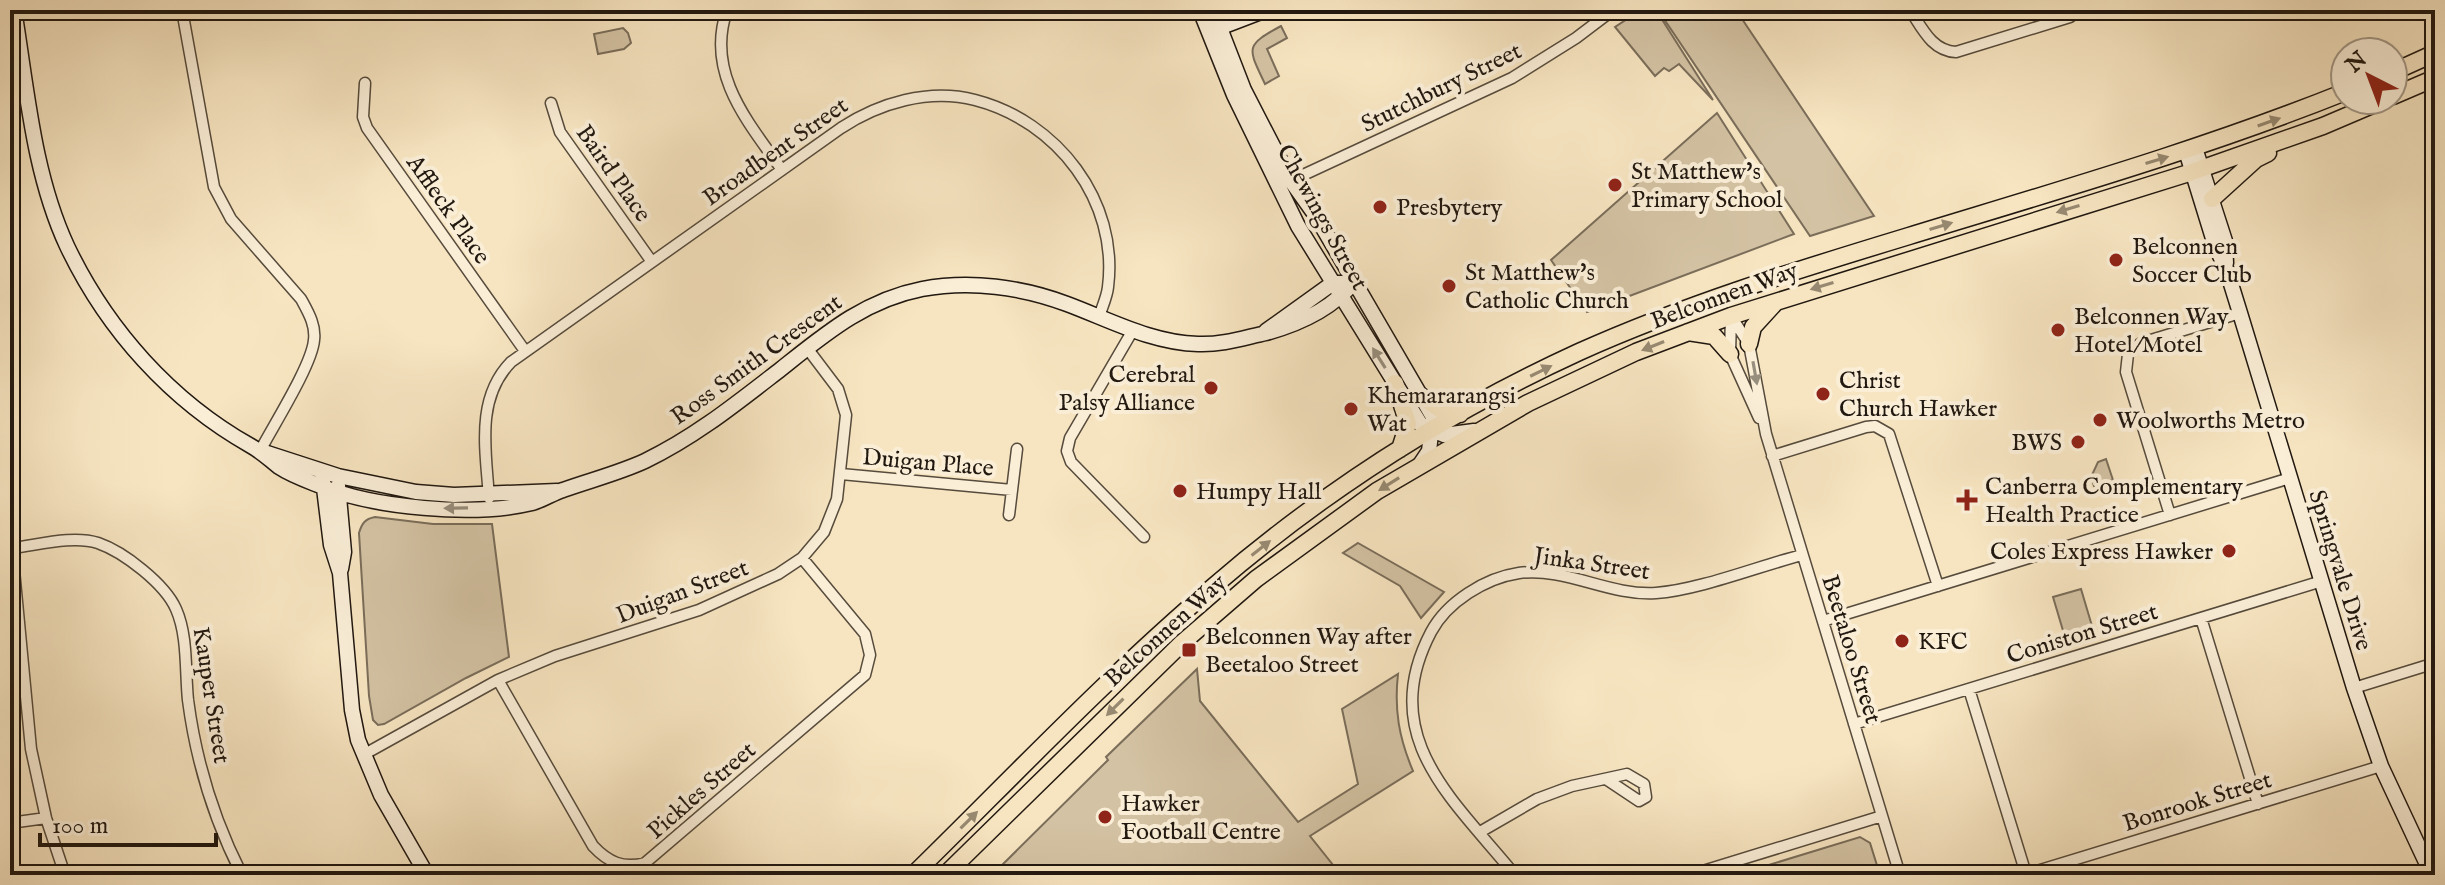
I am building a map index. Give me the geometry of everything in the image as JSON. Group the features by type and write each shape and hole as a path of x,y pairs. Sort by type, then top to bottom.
{"main road":[{"path":"2409,65 2435,53"},
{"path":"2409,89 2435,78"},
{"name":"Belconnen Way","path":"913,875 1132,659 1217,582 1317,506 1400,449 1460,414 1574,354 1685,307 2190,150 2329,98"},
{"name":"Belconnen Way","path":"945,875 1193,632 1256,579 1329,524 1480,430 1585,376 1731,316 2197,170 2346,116"},
{"path":"2212,199 2256,159 2323,126"},
{"path":"1685,307 1718,308 1731,316 1738,299 1759,282"},
{"path":"1749,344 1753,327 1779,299"},
{"path":"1688,332 1714,336 1730,354"},
{"path":"1395,383 1408,424 1400,449"},
{"path":"1421,396 1441,410 1460,414"},
{"path":"1132,659 1148,675"}],"street":[{"name":"Ross Smith Crescent","path":"14,10 45,184 63,235 87,284 111,321 154,372 199,411 282,469 376,501 445,509 490,501"},
{"path":"182,10 214,187 231,219 301,299 310,314 314,331 311,354 260,451"},
{"path":"727,10 721,43 722,66 729,89 740,111 782,170"},
{"path":"1212,17 1266,10"},
{"name":"Stutchbury Street","path":"1285,184 1512,78 1576,38 1613,10"},
{"path":"1910,10 1930,40 1940,49 1956,52 2070,17 2078,10"},
{"name":"Chewings Street","path":"1212,17 1239,92 1285,184 1354,282 1433,417 1432,431 1421,425 1298,226 1285,184"},
{"path":"10,86 26,81"},
{"name":"Affleck Place","path":"365,83 363,117 367,128 525,351"},
{"name":"Broadbent Street","path":"490,501 485,427 487,405 493,386 504,369 525,351 782,170 860,116 883,106 920,98 973,99 1001,108 1051,140 1073,162 1096,202 1105,230 1108,289 1099,317"},
{"name":"Baird Place","path":"551,103 560,132 652,262"},
{"name":"Springvale Drive","path":"2190,150 2215,245 2227,271 2354,688 2381,766 2432,875"},
{"name":"Springvale Drive","path":"2197,170 2212,199 2225,241 2227,271"},
{"name":"Ross Smith Crescent","path":"260,451 280,455 322,472 333,485 531,503 628,469 691,436 834,327 861,310 891,297 957,285 1015,290 1062,302 1167,341 1198,344 1228,343 1286,328 1342,298 1354,282"},
{"path":"1333,283 1354,282"},
{"name":"Ross Smith Crescent","path":"1263,333 1333,283"},
{"path":"2170,515 2126,372 2128,354 2141,343 2240,313"},
{"name":"Beetaloo Street","path":"1731,316 1749,344 1772,456 1900,875"},
{"name":"Beetaloo Street","path":"1731,316 1730,354 1766,434"},
{"path":"1133,330 1070,438 1067,451 1071,462 1144,537"},
{"name":"Duigan Street","path":"363,755 498,680 555,656 699,610 778,574 811,551 830,521 837,499 846,415 838,389 807,348"},
{"path":"1772,456 1866,427 1875,426 1889,434 1938,586"},
{"path":"1418,466 1429,451 1432,431 1455,436 1480,430"},
{"name":"Duigan Place","path":"1009,515 1017,449"},
{"name":"Duigan Place","path":"841,474 1012,490"},
{"path":"1823,621 2290,478"},
{"path":"333,485 342,523 344,552 340,573"},
{"path":"333,485 331,545 340,573 352,710 363,755 381,795 427,875"},
{"path":"342,523 352,509 364,502 376,501"},
{"path":"10,528 31,749 46,818 65,875"},
{"name":"Kauper Street","path":"13,548 83,540 98,543 147,575 168,595 182,627 188,700 201,768 224,836 242,875"},
{"name":"Jinka Street","path":"1515,875 1433,772 1421,750 1412,714 1414,669 1435,625 1446,612 1486,583 1519,573 1567,575 1609,588 1657,593 1802,555"},
{"name":"Pickles Street","path":"498,680 593,846 608,860 621,865 645,863 865,675 870,655 865,634 802,558"},
{"name":"Coniston Street","path":"1854,724 2322,581"},
{"path":"2201,618 2258,804"},
{"path":"2354,688 2435,663"},
{"path":"10,678 24,677"},
{"path":"1969,689 2025,875"},
{"name":"Bonrook Street","path":"2025,875 2381,766"},
{"path":"1480,832 1537,799 1572,786 1606,779"},
{"path":"1690,875 1882,816"},
{"path":"10,823 46,818"}],"shaded area":[{"path":"1641,10 1656,10 1713,100 1679,64 1669,71 1664,68 1655,76 1615,27"},
{"path":"1658,10 1736,10 1874,216 1810,236"},
{"path":"1281,26 1287,38 1267,49 1279,76 1265,84 1255,63 1253,49 1260,38"},
{"path":"623,28 631,43 624,49 598,54 594,34"},
{"path":"1717,113 1794,234 1587,312 1551,260"},
{"path":"2106,459 2113,480 2094,486 2091,477 2098,462"},
{"path":"375,517 433,524 492,524 509,657 378,725 373,720 369,696 359,533 364,522"},
{"path":"1358,543 1444,592 1421,618 1400,586 1343,553"},
{"path":"2081,589 2095,636 2067,644 2053,597"},
{"path":"1197,669 1200,701 1298,822 1358,784 1342,709 1398,674 1399,724 1413,771 1310,836 1341,875 992,875 1108,760 1106,757"},
{"path":"1860,837 1870,843 1880,875 1736,875"}],"place":[{"name":"St Matthew's Primary School","path":"1615,185"},
{"name":"Presbytery","path":"1380,207"},
{"name":"Belconnen Soccer Club","path":"2116,260"},
{"name":"St Matthew's Catholic Church","path":"1449,286"},
{"name":"Belconnen Way Hotel/Motel","path":"2058,330"},
{"name":"Cerebral Palsy Alliance","path":"1211,388"},
{"name":"Christ Church Hawker","path":"1823,394"},
{"name":"Khemararangsi Wat","path":"1351,409"},
{"name":"Woolworths Metro","path":"2100,420"},
{"name":"BWS","path":"2078,442"},
{"name":"Humpy Hall","path":"1180,491"},
{"name":"Canberra Complementary Health Practice","path":"1967,500"},
{"name":"Coles Express Hawker","path":"2229,551"},
{"name":"KFC","path":"1902,641"},
{"name":"Belconnen Way after Beetaloo Street","path":"1189,650"},
{"name":"Hawker Football Centre","path":"1105,817"}]}
